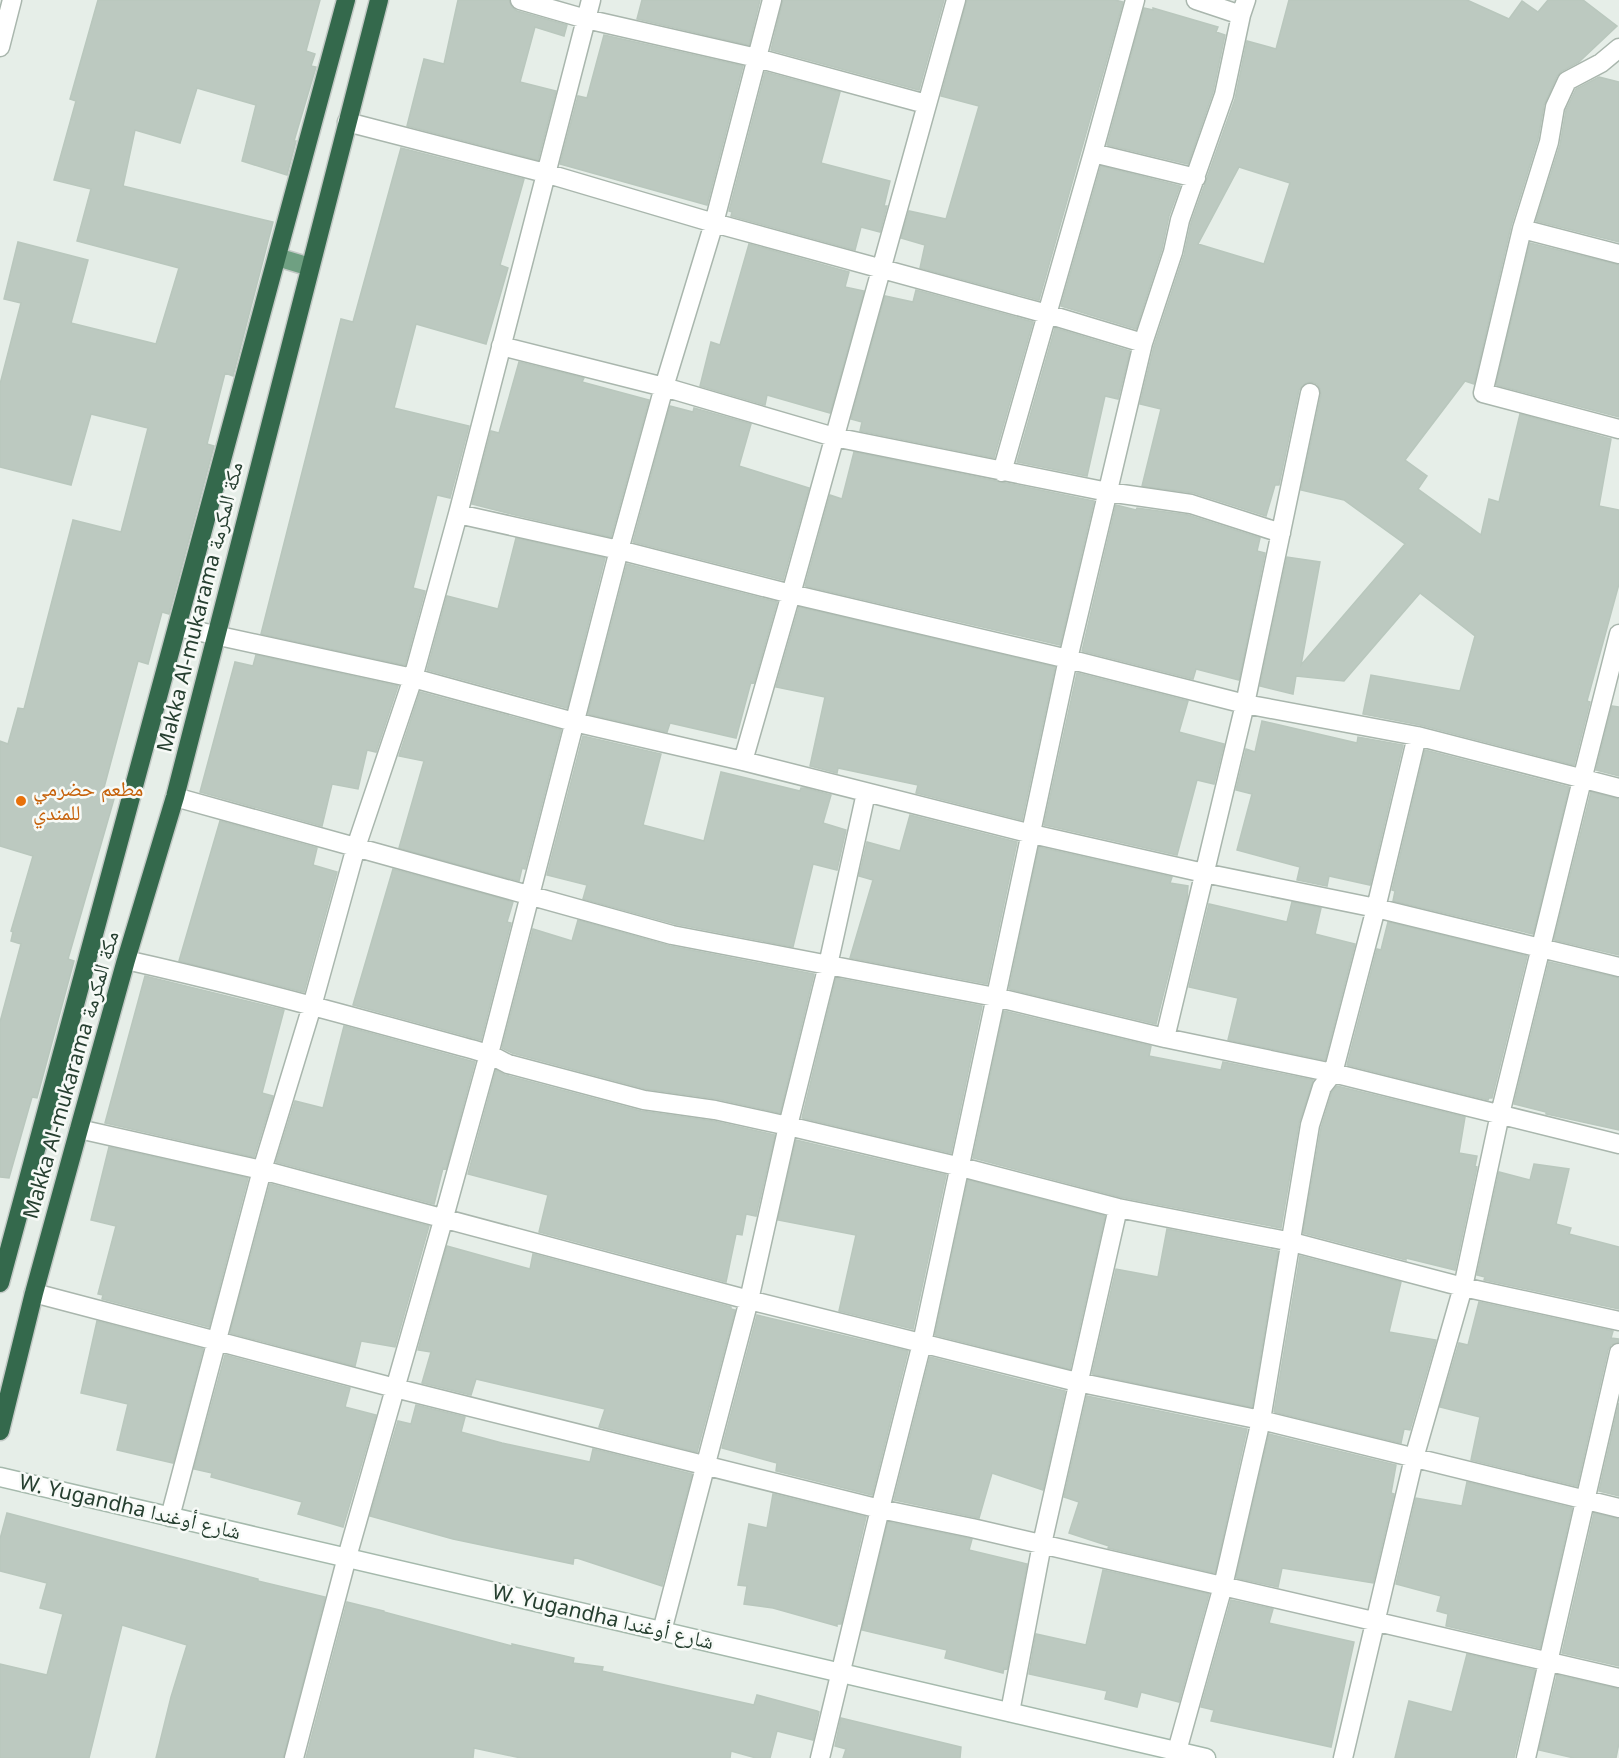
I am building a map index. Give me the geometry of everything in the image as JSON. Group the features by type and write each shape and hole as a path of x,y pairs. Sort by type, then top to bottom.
{"highway":[{"name":"Makka Al-mukarama مكة المكرمة","path":"0,1283 346,0"},
{"name":"Makka Al-mukarama مكة المكرمة","path":"0,1431 34,1293 79,1129 126,960 176,797 379,0"}],"main road":[{"path":"277,257 310,267"}],"street":[{"path":"0,47 12,0"},
{"path":"520,0 586,19 757,58 926,104"},
{"path":"170,1517 262,1170 312,1006 356,847 413,678 458,514 591,0"},
{"path":"294,1758 347,1557 489,1054 619,550 664,387 714,223 772,0"},
{"path":"742,761 791,594 956,0"},
{"path":"1002,472 1135,0"},
{"path":"820,1758 922,1343 1068,658 1143,343 1173,252 1180,220 1224,95 1244,7 1196,0"},
{"path":"1619,48 1601,63 1567,81 1555,106 1549,142 1522,229 1484,393 1619,429"},
{"path":"347,122 545,173 714,223 1047,314 1143,343"},
{"path":"1093,153 1196,178"},
{"path":"1522,229 1619,254"},
{"path":"501,346 664,387 834,437 1108,492 1191,504 1281,533"},
{"path":"1165,1038 1245,704 1310,393"},
{"path":"458,514 619,550 791,594 1068,658 1245,704 1417,736 1619,788"},
{"path":"178,627 413,678 574,722 742,761 1032,834 1204,873 1376,908 1619,967"},
{"path":"1343,1758 1414,1458 1463,1287 1500,1114 1619,634"},
{"path":"1176,1755 1223,1586 1261,1420 1310,1125 1322,1087 1333,1073 1376,908 1417,736"},
{"path":"662,1630 749,1300 866,793"},
{"path":"176,797 672,935 995,997 1165,1038 1333,1073 1619,1144"},
{"path":"126,960 200,976 312,1006 489,1054 508,1064 644,1100 715,1110 788,1126 961,1167 1118,1208 1292,1242 1463,1287 1619,1321"},
{"path":"79,1129 262,1170 749,1300 1077,1382 1261,1420 1619,1508"},
{"path":"1010,1712 1042,1544 1118,1208"},
{"path":"34,1293 395,1388 880,1509 1375,1620 1619,1678"},
{"path":"1526,1758 1619,1353"},
{"name":"W. Yugandha شارع أوغندا","path":"0,1477 841,1672 1010,1712 1176,1755 1206,1758"}],"building":[{"path":"98,0 320,0 306,51 315,54 311,66 316,67 294,141 296,141 287,175 242,161 256,105 197,88 180,143 135,130 123,186 273,222 233,376 225,373 207,444 214,446 169,614 162,612 148,664 138,661 102,795 114,799 68,959 74,961 37,1098 32,1097 9,1178 0,1177 0,1022 21,944 11,941 13,932 11,931 33,856 0,846 0,741 8,744 18,708 24,709 73,520 121,532 148,428 91,414 71,485 0,467 0,384 21,303 4,299 18,242 88,260 71,323 156,344 179,268 77,241 91,189 54,180 76,101 70,99"},
{"path":"458,0 509,0 517,11 567,25 564,36 535,27 520,82 556,91 538,160 407,126 424,59 444,64"},
{"path":"642,0 760,0 749,45 637,19"},
{"path":"783,0 944,0 919,90 771,50"},
{"path":"967,0 1115,0 1123,2 1039,300 920,268 925,245 901,238 909,211 946,219 979,106 941,96"},
{"path":"1289,0 1467,0 1509,19 1522,1 1538,12 1548,0 1583,0 1617,26 1579,62 1557,76 1544,105 1538,139 1511,226 1474,384 1465,381 1405,460 1427,476 1418,489 1481,535 1489,499 1499,502 1520,414 1611,439 1599,506 1619,510 1619,584 1587,701 1590,702 1574,765 1420,725 1363,714 1371,675 1460,691 1475,636 1420,593 1344,681 1296,676 1293,694 1260,686 1287,557 1320,562 1301,665 1405,544 1344,500 1301,490 1321,395 1317,384 1306,383 1299,390 1279,485 1275,485 1266,516 1194,493 1142,486 1161,409 1140,404 1154,346 1184,255 1191,223 1235,99 1247,41 1276,49","holes":["1239,167 1290,183 1264,264 1198,244"]},
{"path":"1144,8 1153,10 1153,8 1218,27 1216,32 1225,35 1213,92 1188,164 1107,145"},
{"path":"604,35 743,66 707,205 560,164 578,96 587,98"},
{"path":"765,72 840,92 821,163 890,181 884,206 887,206 880,232 861,227 855,250 731,216 732,212 729,211"},
{"path":"1599,77 1619,82 1619,242 1536,221 1560,145 1566,110 1576,89"},
{"path":"401,148 524,179 500,265 508,268 486,344 416,324 394,408 469,426 450,498 437,495 413,588 425,591 405,665 261,634 341,319 353,322"},
{"path":"1101,166 1180,186 1136,329 1061,306"},
{"path":"1530,243 1619,265 1619,417 1496,385"},
{"path":"749,244 849,272 845,287 864,291 830,413 767,395 765,405 700,386 711,342 720,345"},
{"path":"916,290 1033,322 994,458 860,431 862,422 851,419 885,296 913,302"},
{"path":"1055,328 1130,351 1118,399 1105,396 1087,476 1017,462"},
{"path":"519,362 584,378 582,382 649,400 611,537 472,504 491,431 499,433"},
{"path":"670,406 693,412 694,408 751,424 739,466 809,488 783,580 633,542"},
{"path":"854,452 1094,501 1060,645 805,586 830,495 842,499"},
{"path":"1116,505 1136,510 1137,508 1188,515 1260,538 1257,551 1265,553 1239,680 1196,669 1193,679 1082,651"},
{"path":"516,538 605,558 567,708 427,670 447,596 498,609"},
{"path":"627,564 777,602 754,683 751,682 736,738 670,723 667,732 588,714"},
{"path":"799,607 1055,667 1022,820 916,793 918,785 838,768 837,773 810,766 825,697 776,687"},
{"path":"256,655 398,686 376,752 367,750 358,789 332,784 322,826 200,792 235,662 253,666"},
{"path":"1077,673 1188,701 1179,732 1224,744 1214,784 1197,780 1177,855 1044,825"},
{"path":"420,692 561,730 525,869 522,868 519,881 399,848 424,761 399,756"},
{"path":"1612,706 1619,707 1619,776 1596,770"},
{"path":"1262,721 1357,743 1358,737 1403,745 1370,885 1329,876 1327,886 1297,880 1300,867 1237,850 1252,794 1236,790 1246,749 1255,752"},
{"path":"583,736 661,754 643,825 704,841 721,772 800,791 801,788 805,788 831,795 823,823 846,830 837,870 813,864 793,947 675,924 583,899 587,885 547,875"},
{"path":"1425,750 1569,787 1533,934 1393,901 1395,891 1392,890"},
{"path":"1591,792 1619,799 1619,955 1554,940"},
{"path":"910,815 1017,842 987,984 850,958 873,880 859,876 867,842 900,851"},
{"path":"220,821 317,848 313,865 337,872 304,992 179,961"},
{"path":"1039,847 1172,877 1170,883 1188,886 1187,899 1156,1024 1009,989"},
{"path":"393,869 513,902 507,922 511,923 481,1040 353,1005"},
{"path":"1292,902 1321,908 1315,934 1355,944 1325,1060 1228,1040 1238,998 1189,987 1209,904 1287,922"},
{"path":"578,920 670,946 814,974 780,1113 717,1099 646,1089 512,1053 502,1048 533,929 572,941"},
{"path":"1388,922 1527,956 1492,1098 1488,1100 1347,1065 1377,949 1381,950"},
{"path":"1549,962 1619,978 1619,1130 1546,1114 1546,1112 1514,1104"},
{"path":"145,976 284,1010 262,1093 273,1096 254,1157 105,1123"},
{"path":"836,978 982,1006 951,1153 802,1118"},
{"path":"1004,1011 1151,1046 1149,1056 1221,1070 1223,1062 1313,1080 1299,1123 1281,1228 1120,1197 973,1158"},
{"path":"344,1026 475,1062 446,1169 443,1168 434,1204 276,1162 295,1101 323,1108"},
{"path":"496,1070 505,1075 641,1111 713,1121 775,1135 756,1216 746,1214 742,1235 736,1234 726,1282 539,1232 548,1195 468,1174"},
{"path":"1337,1086 1465,1117 1459,1153 1477,1156 1475,1166 1477,1167 1455,1270 1406,1258 1406,1260 1303,1233 1321,1128 1332,1092"},
{"path":"796,1140 946,1175 913,1329 839,1311 856,1235 778,1220"},
{"path":"109,1147 248,1178 209,1327 102,1299 103,1295 98,1294 116,1226 91,1220"},
{"path":"1534,1164 1569,1169 1556,1224 1571,1228 1569,1234 1619,1247 1619,1309 1484,1280 1485,1277 1477,1275 1499,1172 1530,1180"},
{"path":"968,1180 1105,1216 1070,1369 935,1335"},
{"path":"270,1184 429,1226 395,1347 361,1341 355,1366 230,1333"},
{"path":"1167,1229 1278,1251 1252,1407 1092,1374 1116,1269 1158,1277"},
{"path":"447,1246 530,1269 533,1254 731,1307 735,1310 697,1452 599,1427 605,1409 476,1379 471,1395 422,1383 431,1352 418,1350"},
{"path":"1300,1256 1401,1282 1389,1332 1436,1340 1410,1430 1404,1429 1401,1443 1274,1412"},
{"path":"1479,1302 1613,1331 1611,1338 1619,1339 1619,1342 1611,1345 1608,1350 1577,1486 1471,1460 1480,1417 1440,1407 1459,1343 1468,1345"},
{"path":"757,1315 908,1351 872,1495 776,1471 777,1463 722,1448"},
{"path":"97,1321 203,1349 173,1463 117,1450 128,1404 81,1393"},
{"path":"225,1355 350,1388 345,1407 376,1415 343,1527 298,1514 302,1502 211,1477 212,1473 194,1469"},
{"path":"930,1357 1065,1391 1043,1490 992,1473 979,1518 894,1500"},
{"path":"1087,1396 1247,1429 1215,1573 1108,1548 1109,1546 1069,1533 1079,1502 1064,1497"},
{"path":"1619,1403 1619,1496 1599,1491"},
{"path":"416,1405 465,1417 461,1432 502,1443 590,1462 593,1449 692,1474 662,1586 574,1557 573,1564 453,1539 370,1516 398,1421 411,1424"},
{"path":"1269,1434 1396,1465 1391,1493 1394,1494 1373,1583 1282,1568 1278,1587 1236,1578"},
{"path":"1467,1482 1572,1508 1540,1648 1446,1626 1448,1614 1437,1611 1441,1596 1396,1584 1416,1498 1462,1506"},
{"path":"773,1494 866,1517 841,1624 837,1626 773,1608 744,1604 747,1586 738,1585 749,1524 767,1528"},
{"path":"7,1513 325,1597 283,1758 156,1758 187,1645 122,1625 89,1758 0,1758 0,1664 47,1675 63,1614 40,1608 47,1583 0,1571 0,1539"},
{"path":"1594,1513 1619,1519 1619,1666 1562,1653"},
{"path":"888,1522 972,1539 969,1550 1027,1564 1007,1669 1004,1668 1003,1673 945,1658 947,1650 862,1630"},
{"path":"1103,1570 1209,1594 1179,1702 1141,1692 1137,1707 1105,1699 1107,1691 1029,1674 1036,1634 1086,1645"},
{"path":"1231,1600 1273,1609 1269,1623 1354,1642 1331,1747 1211,1721 1214,1710 1201,1707"},
{"path":"347,1602 512,1646 512,1644 574,1658 573,1663 603,1667 602,1671 754,1705 757,1695 817,1711 819,1712 813,1740 777,1731 770,1758 756,1758 731,1751 730,1758 521,1758 474,1748 473,1758 306,1758"},
{"path":"1467,1654 1535,1670 1514,1758 1395,1758 1409,1701 1452,1712"},
{"path":"1557,1675 1619,1689 1619,1743 1616,1758 1574,1758 1539,1750"},
{"path":"841,1718 961,1747 960,1758 843,1758 846,1749 835,1746"}],"place":[{"name":"مطعم حضرمي للمندي","path":"21,801"}]}
